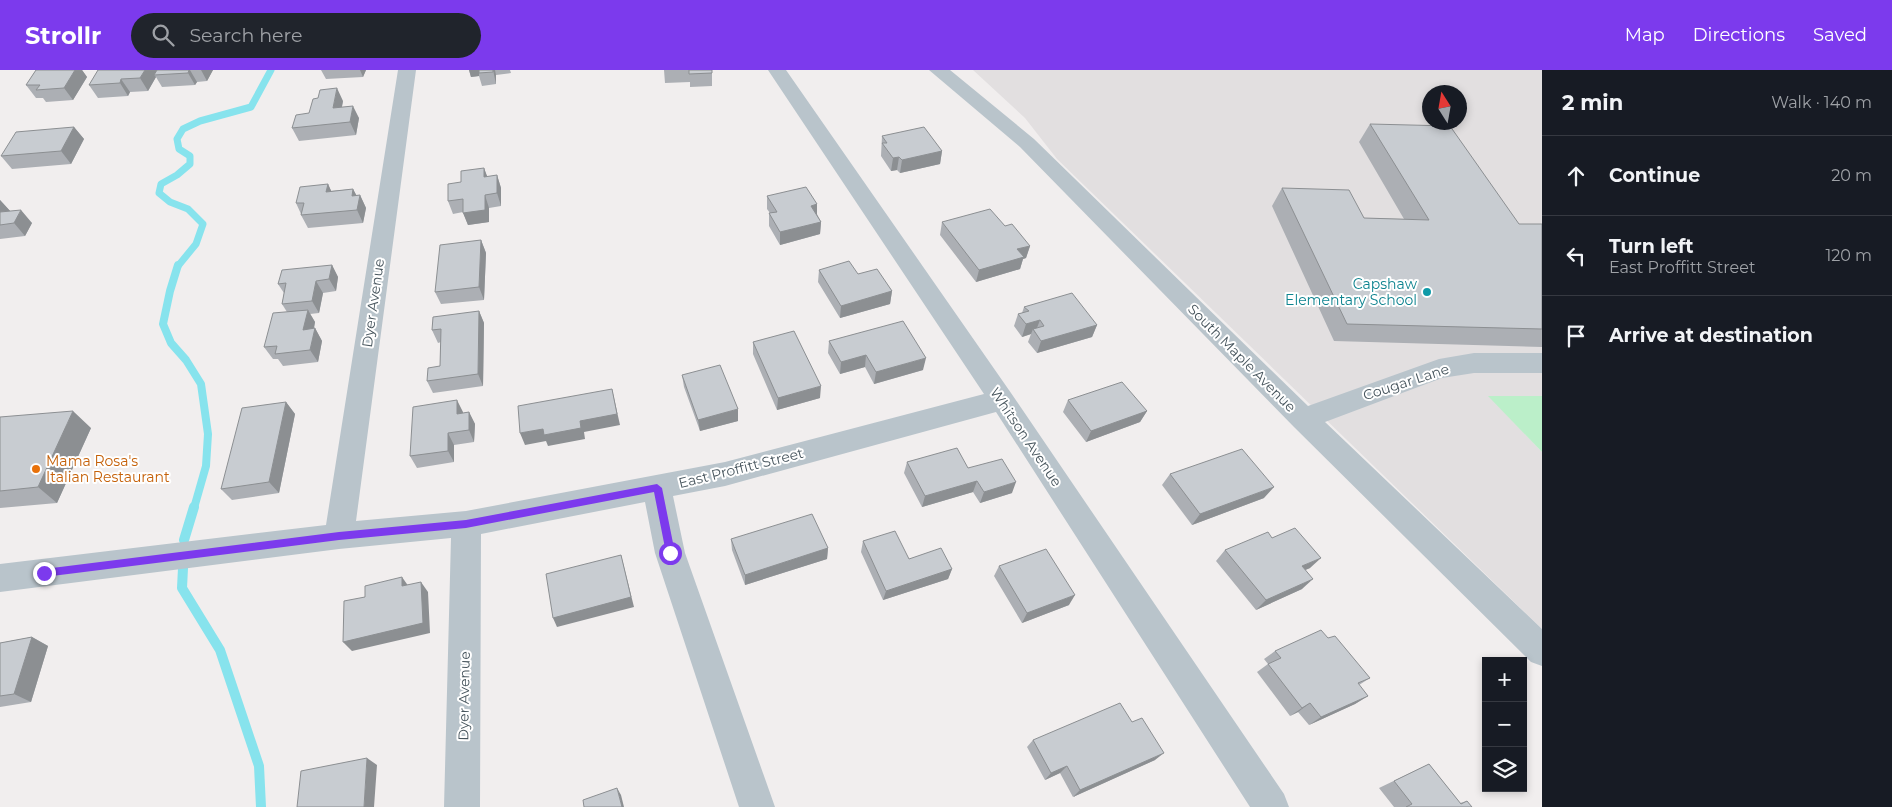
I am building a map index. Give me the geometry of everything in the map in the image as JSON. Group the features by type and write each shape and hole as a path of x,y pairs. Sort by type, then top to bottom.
{"street":[{"name":"Dyer Avenue","path":"339,536 407,70"},
{"name":"Whitson Avenue","path":"777,70 1002,400 1271,807"},
{"name":"South Maple Avenue","path":"938,70 1027,143 1304,420 1542,651"},
{"name":"Cougar Lane","path":"1304,420 1439,369 1474,363 1542,363"},
{"name":"East Proffitt Street","path":"0,578 339,536 466,524 725,474 1002,400"},
{"path":"657,488 670,553 757,807"},
{"name":"Dyer Avenue","path":"462,807 466,524"}],"shaded area":[{"path":"973,70 1542,70 1542,396 1489,396 1542,452 1542,629 1057,159 1025,118"}],"green space":[{"path":"1488,396 1542,396 1542,452"}],"building":[{"path":"36,70 75,70 64,88 36,90 40,85 26,85"},
{"path":"98,70 145,70 140,78 121,79 120,83 89,85"},
{"path":"157,70 189,70 188,73 154,75"},
{"path":"479,70 493,70 493,72 479,73"},
{"path":"689,70 712,70 712,73 689,74"},
{"path":"337,88 333,108 353,106 350,122 292,128 296,115 309,113 313,99 318,98 320,90"},
{"name":"Capshaw Elementary School","path":"1370,124 1422,125 1422,130 1453,130 1519,224 1542,224 1542,329 1347,324 1282,188 1349,190 1364,218 1429,220"},
{"path":"74,127 61,151 1,156 16,132"},
{"path":"924,127 942,151 902,160 899,157 893,158 882,143 887,143 882,136"},
{"path":"484,168 484,177 497,175 497,193 485,195 485,210 463,213 463,199 448,201 448,184 461,182 461,171"},
{"path":"328,184 326,192 353,189 352,196 360,195 357,210 301,215 304,203 296,203 300,187"},
{"path":"806,187 817,204 811,206 821,222 780,232 769,213 777,212 767,196"},
{"path":"990,209 1005,226 1012,224 1030,246 1017,249 1024,257 979,270 942,222"},
{"path":"21,210 14,223 0,225 0,212"},
{"path":"481,240 479,287 435,292 440,245"},
{"path":"849,261 858,274 877,269 892,291 841,306 819,270"},
{"path":"332,265 329,279 316,281 312,301 282,304 286,283 278,284 282,270"},
{"path":"1072,293 1097,325 1041,341 1033,329 1044,326 1040,320 1026,324 1018,314 1029,311 1024,307"},
{"path":"308,310 303,330 315,328 310,350 275,354 277,346 264,347 273,313"},
{"path":"479,311 478,374 427,381 428,368 440,366 441,329 432,330 433,317"},
{"path":"903,321 926,358 876,372 866,355 841,362 829,341"},
{"path":"794,331 821,386 778,398 753,342"},
{"path":"720,365 738,409 698,420 682,375"},
{"path":"1122,382 1147,411 1091,431 1068,400"},
{"path":"612,389 617,414 580,421 581,428 544,435 543,429 520,433 518,406"},
{"path":"457,400 457,414 469,412 469,430 448,433 448,451 410,456 413,407"},
{"path":"286,402 269,482 221,489 242,408"},
{"path":"73,411 38,487 0,491 0,417"},
{"path":"957,448 968,468 1002,459 1016,482 984,492 977,481 925,496 907,462"},
{"path":"1242,449 1274,487 1200,514 1170,474"},
{"path":"812,514 828,548 745,575 731,539"},
{"path":"1295,528 1321,558 1302,566 1313,579 1266,600 1225,550 1268,532 1272,538"},
{"path":"895,531 909,559 941,548 952,569 886,591 863,541"},
{"path":"1046,549 1075,595 1027,613 999,566"},
{"path":"621,555 631,597 553,618 546,574"},
{"path":"402,577 402,586 421,582 423,623 343,642 344,601 365,597 365,586"},
{"path":"1321,630 1328,638 1335,636 1370,678 1358,683 1368,696 1321,717 1310,703 1302,708 1268,664 1281,658 1275,651"},
{"path":"32,637 14,694 0,696 0,643"},
{"path":"1120,703 1132,722 1142,718 1164,753 1080,790 1067,766 1051,773 1033,740"},
{"path":"367,758 364,807 297,807 301,771"},
{"path":"1429,764 1461,804 1467,801 1472,807 1406,807 1412,804 1394,781"},
{"path":"617,788 622,807 584,807 583,800"}],"waterway":[{"path":"178,266 196,244 203,224 188,209 170,202 159,193 161,184 177,175 190,164 190,156 179,149 177,139 183,129 200,121 251,107 271,70"},
{"path":"178,265 163,324 171,343 186,360 201,384 208,434 206,466 194,508"},
{"path":"184,540 194,507"},
{"path":"183,568 182,588 220,650 259,766 261,807"}],"place":[{"name":"Capshaw Elementary School","path":"1427,292"},
{"name":"Mama Rosa's Italian Restaurant","path":"36,469"}],"route":[{"path":"44,573 339,536 466,524 657,488 670,553"}]}
